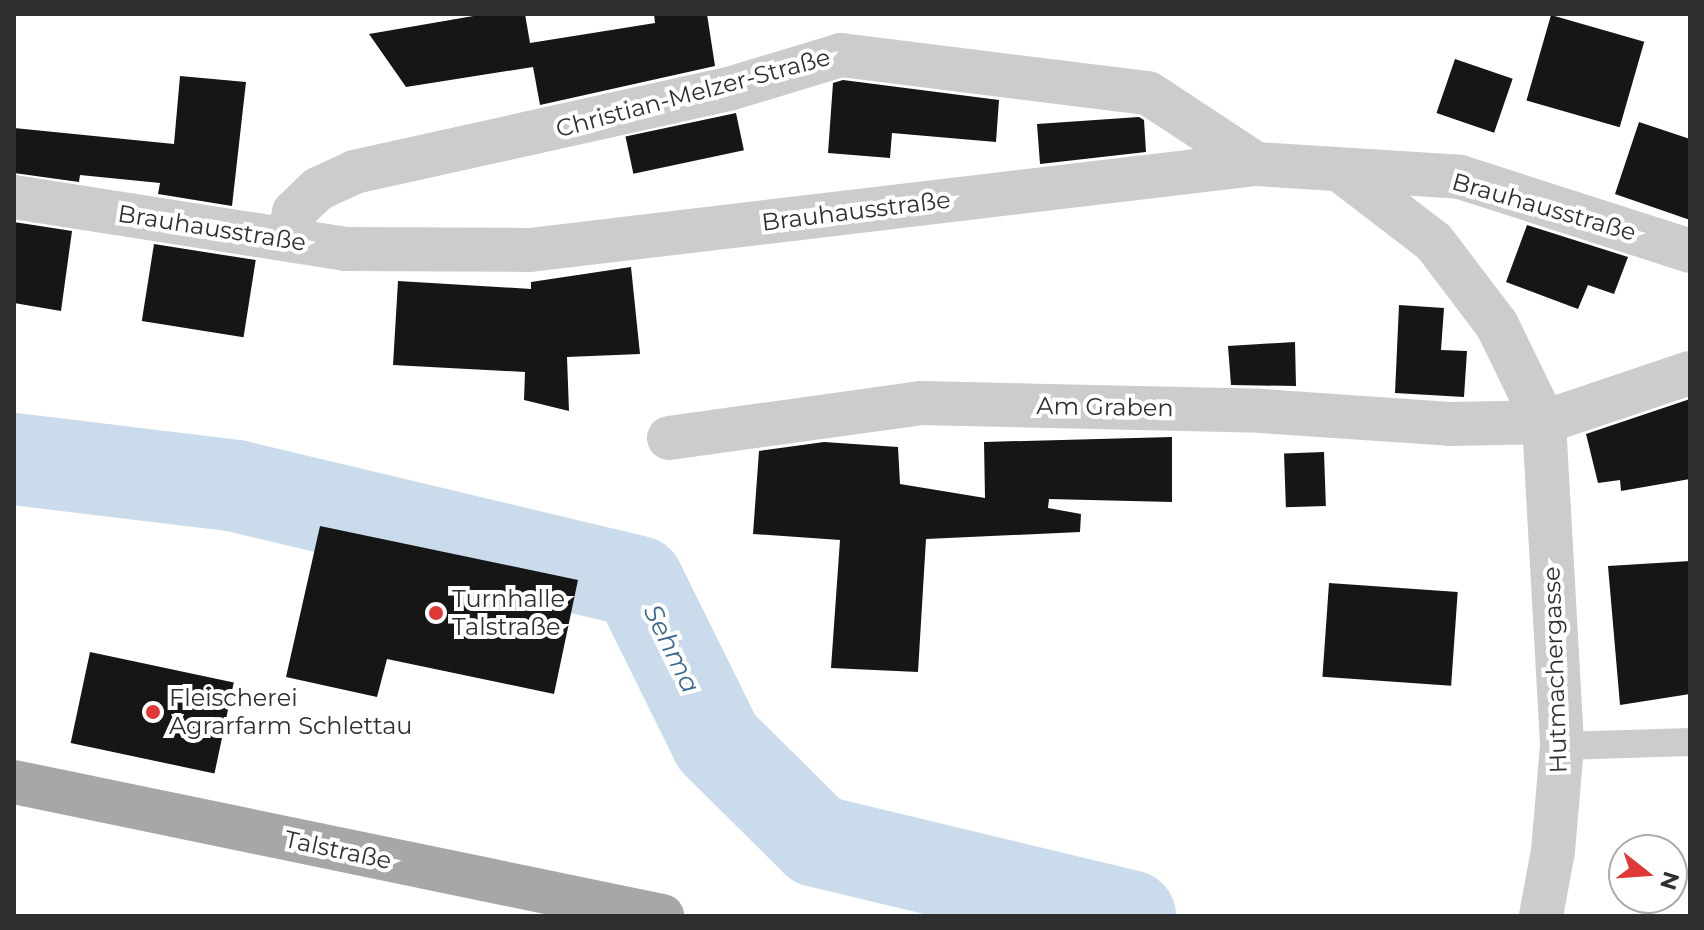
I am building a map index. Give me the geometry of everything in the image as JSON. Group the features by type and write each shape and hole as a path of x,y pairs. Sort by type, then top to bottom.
{"main road":[{"name":"Talstraße","path":"14,782 662,916"}],"street":[{"name":"Christian-Melzer-Straße","path":"288,239 294,212 318,189 354,172 732,88 841,55 1148,93 1256,164"},
{"name":"Brauhausstraße","path":"14,197 346,249 530,250 1256,164 1344,173 1460,177 1690,251"},
{"name":"Hutmachergasse","path":"1344,173 1434,242 1497,325 1544,422 1562,746 1553,851 1541,916"},
{"path":"1544,422 1690,373"},
{"name":"Am Graben","path":"669,438 921,403 1261,411 1450,424 1544,422"}],"lane":[{"path":"1562,746 1690,742"}],"building":[{"path":"485,14 525,14 530,43 655,23 654,14 707,14 715,66 540,105 533,67 406,87 369,34"},
{"path":"1551,15 1644,42 1620,127 1526,101"},
{"path":"1455,59 1513,79 1494,133 1436,113"},
{"path":"180,76 246,82 232,206 158,194 160,183 80,175 79,182 14,173 14,128 174,144"},
{"path":"843,80 999,100 996,142 892,133 890,158 828,153 833,83"},
{"path":"736,113 744,150 633,174 625,136"},
{"path":"1139,117 1144,120 1146,152 1040,164 1037,124"},
{"path":"1639,122 1690,139 1690,220 1615,194"},
{"path":"14,222 72,231 61,311 14,303"},
{"path":"1527,225 1628,257 1614,294 1588,285 1578,309 1506,282"},
{"path":"154,244 256,260 244,337 142,321"},
{"path":"631,267 640,354 567,357 569,411 524,400 525,372 393,365 398,281 531,289 531,282"},
{"path":"1399,305 1444,308 1441,350 1467,351 1464,397 1395,393"},
{"path":"1295,342 1296,386 1231,385 1228,346"},
{"path":"1690,399 1690,479 1621,491 1620,480 1598,483 1586,434"},
{"path":"1172,437 1172,502 1049,499 1048,508 1081,514 1080,532 926,539 918,672 831,668 840,540 753,534 759,451 824,442 898,447 900,484 985,498 984,442"},
{"path":"1324,452 1326,506 1286,507 1284,453"},
{"name":"Turnhalle Talstraße","path":"320,526 578,580 554,694 387,659 377,697 286,677"},
{"path":"1690,561 1690,694 1620,705 1608,566"},
{"path":"1329,583 1458,592 1451,686 1322,677"},
{"name":"Fleischerei Agrarfarm Schlettau","path":"90,652 234,683 214,774 71,743"}],"waterway":[{"name":"Sehma","path":"14,459 236,486 638,582 717,742 817,841 1130,916"}],"place":[{"name":"Turnhalle Talstraße","path":"436,613"},
{"name":"Fleischerei Agrarfarm Schlettau","path":"153,712"}]}
